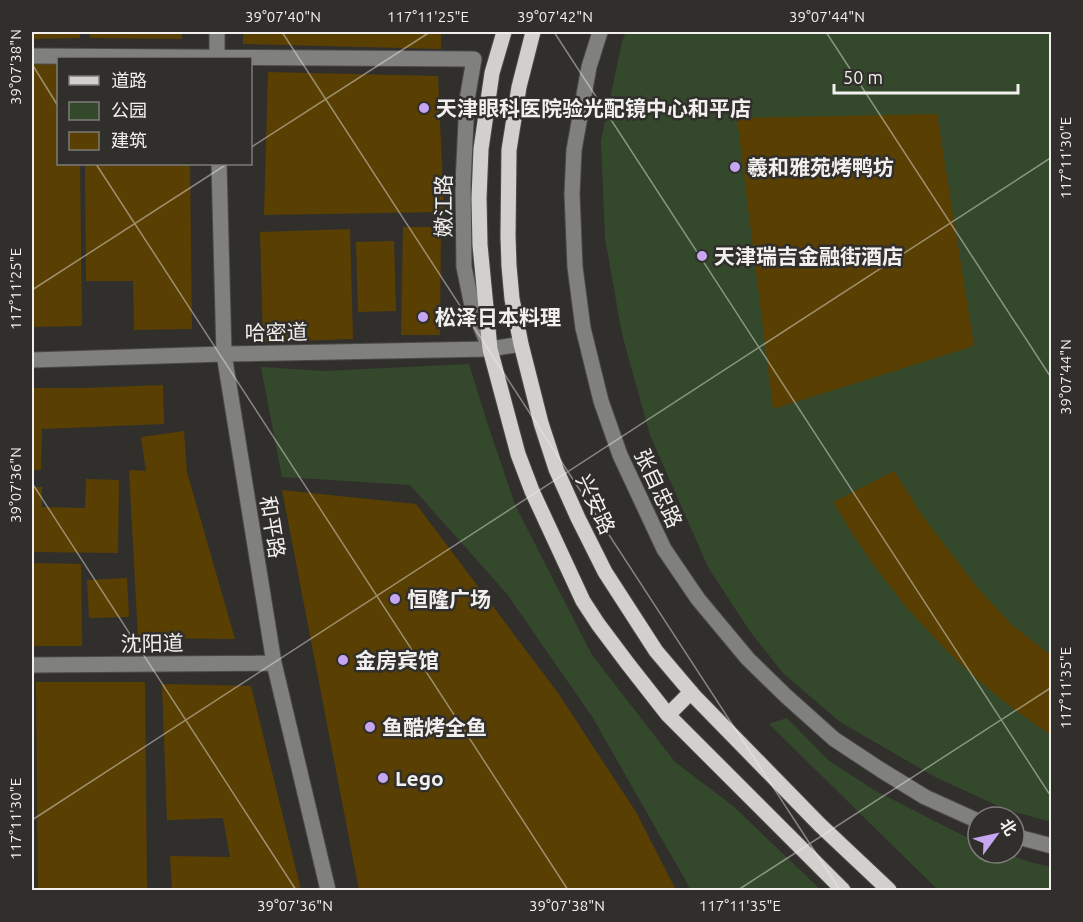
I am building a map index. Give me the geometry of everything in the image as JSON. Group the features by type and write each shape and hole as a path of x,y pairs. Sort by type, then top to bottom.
{"main road":[{"path":"504,32 492,73 481,149 480,245 490,349 518,454 532,491 583,601 613,645 668,715 843,891"},
{"name":"兴安路","path":"533,32 519,87 509,150 509,266 512,299 521,344 541,423 556,469 605,572 656,651 691,692 820,825 890,891"},
{"path":"668,715 691,692"}],"street":[{"path":"216,32 217,57"},
{"name":"张自忠路","path":"600,32 590,67 574,150 572,194 575,267 583,328 601,401 620,455 664,549 698,599 748,659 834,739 925,796 966,815"},
{"path":"32,56 124,57"},
{"name":"嫩江路","path":"252,58 474,59 467,100 464,267 472,306 490,349"},
{"name":"和平路","path":"219,165 224,354 274,663 328,891"},
{"name":"哈密道","path":"32,360 490,349 521,344"},
{"name":"沈阳道","path":"32,665 274,663"},
{"path":"1026,839 1052,846"}],"green space":[{"path":"626,32 1051,32 1051,822 1026,815 1026,805 996,805 937,778 840,722 783,673 749,630 708,567 650,435 622,334 605,238 601,141"},
{"path":"469,364 515,505 592,655 675,762 733,806 821,890 691,890 593,718 507,594 410,485 282,477 261,367 324,371"},
{"path":"787,718 828,760 874,790 966,837 966,865 1026,865 1026,861 1051,867 1051,890 938,890 769,724"}],"building":[{"path":"32,32 80,32 80,38 32,39"},
{"path":"90,32 182,32 182,39 90,38"},
{"path":"243,32 441,32 441,49 243,44"},
{"path":"32,60 57,60 57,165 80,165 82,326 32,327"},
{"path":"268,72 438,76 444,212 264,215"},
{"name":"天津瑞吉金融街酒店","path":"937,114 974,346 773,409 737,118"},
{"path":"85,165 190,165 192,329 134,330 133,281 86,281"},
{"path":"403,227 441,227 440,335 401,335"},
{"path":"350,229 353,339 263,342 260,232"},
{"path":"394,241 396,311 358,312 356,242"},
{"path":"163,385 164,424 42,429 41,470 32,470 32,388"},
{"path":"184,431 187,472 235,639 138,638 129,470 146,471 141,437"},
{"path":"894,471 924,518 976,586 1012,625 1052,656 1052,736 1012,708 947,651 908,609 878,571 833,502"},
{"path":"86,479 119,480 118,553 32,552 32,487 42,487 42,507 85,508"},
{"name":"恒隆广场","path":"282,490 416,504 558,693 636,812 676,890 359,890"},
{"path":"32,563 81,564 82,646 32,646"},
{"path":"127,578 129,617 89,618 87,580"},
{"path":"36,682 145,682 147,890 38,890"},
{"path":"162,684 251,686 301,890 172,890 170,856 230,857 223,818 167,820"}],"place":[{"name":"天津眼科医院验光配镜中心和平店","path":"424,108"},
{"name":"羲和雅苑烤鸭坊","path":"735,167"},
{"name":"天津瑞吉金融街酒店","path":"702,256"},
{"name":"松泽日本料理","path":"423,317"},
{"name":"恒隆广场","path":"395,599"},
{"name":"金房宾馆","path":"343,660"},
{"name":"鱼酷烤全鱼","path":"370,727"},
{"name":"Lego","path":"383,778"}]}
